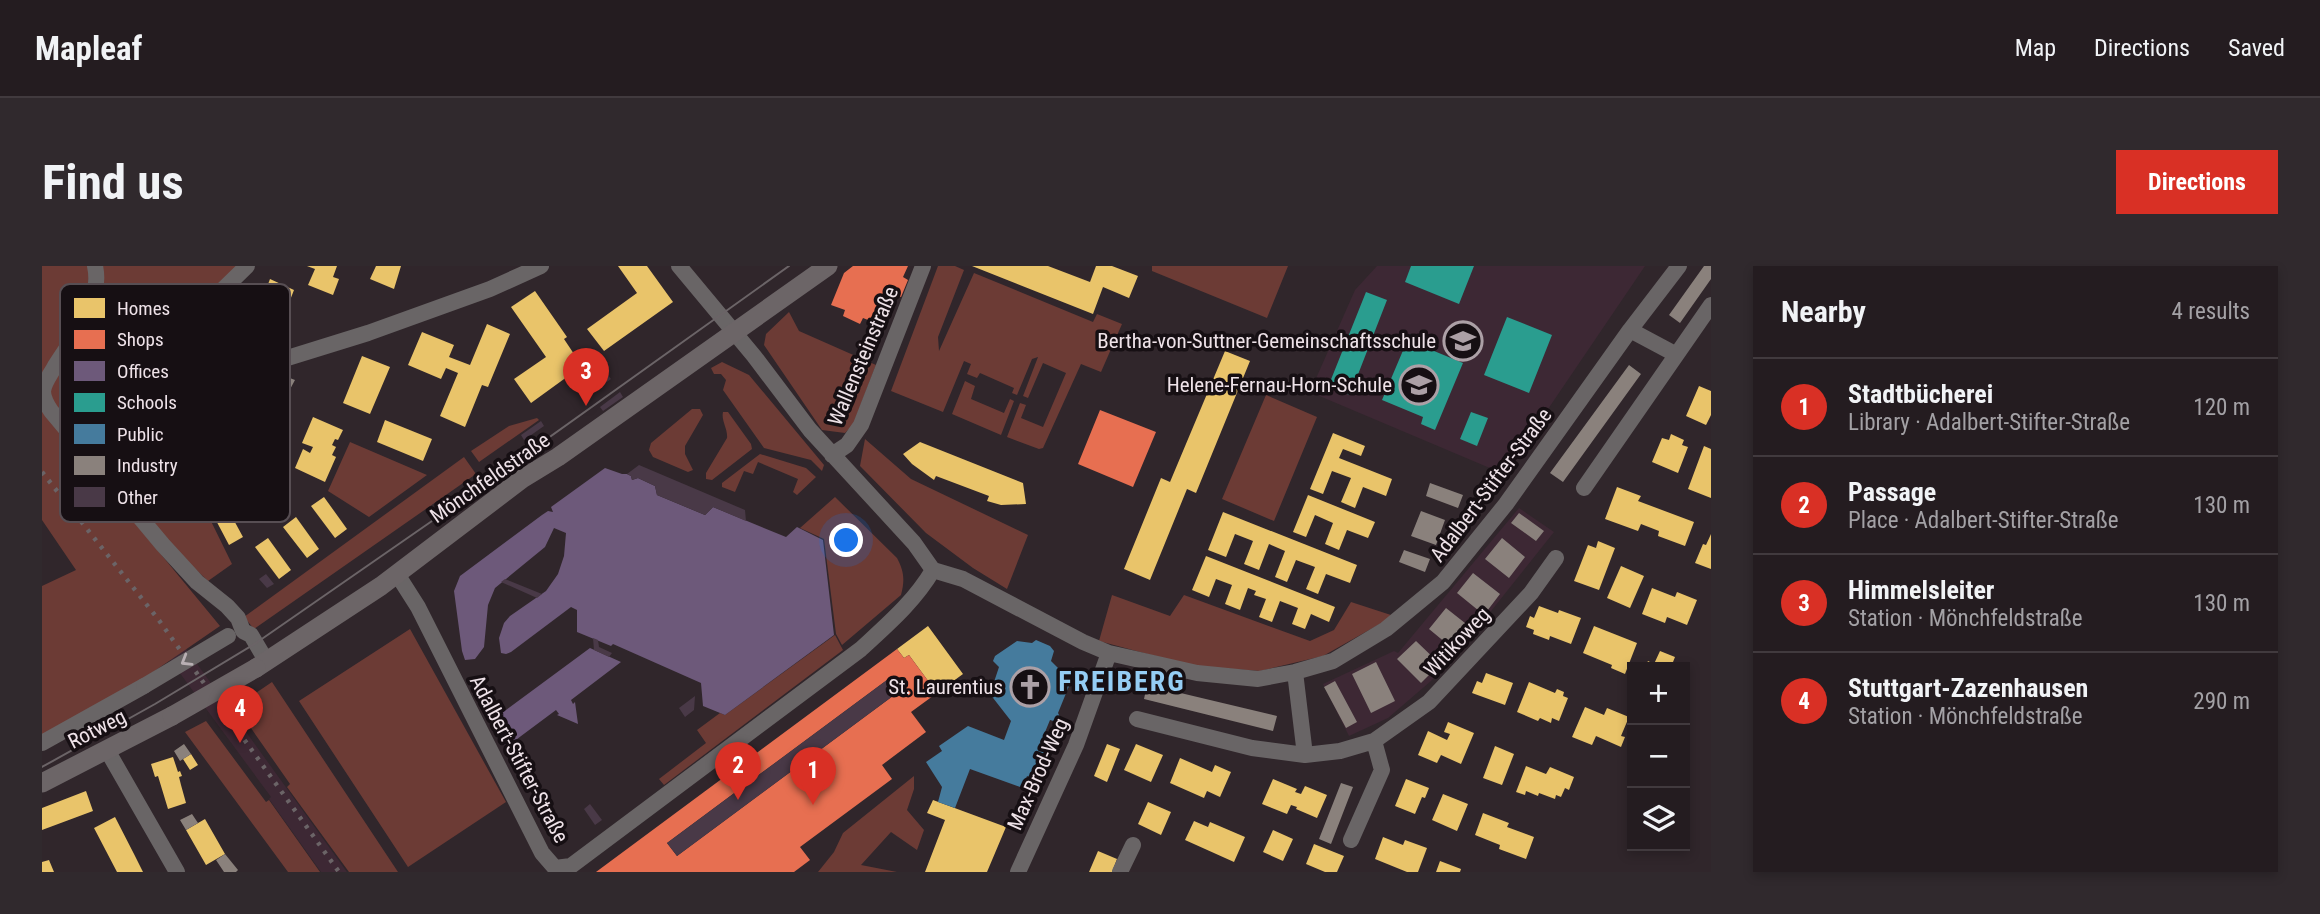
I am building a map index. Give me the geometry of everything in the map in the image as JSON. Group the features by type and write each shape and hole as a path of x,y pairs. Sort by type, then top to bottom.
{"main road":[{"name":"Mönchfeldstraße","path":"172,716 262,665 397,574 522,479 558,457 828,266"},
{"name":"Rotweg","path":"42,782 172,716"}],"street":[{"path":"95,266 95,284"},
{"path":"229,284 247,266"},
{"path":"290,358 368,334 490,289 541,266"},
{"path":"679,266 736,332 810,430 914,543 933,570"},
{"name":"Wallensteinstraße","path":"832,455 847,444 861,425 923,266"},
{"name":"Adalbert-Stifter-Straße","path":"397,574 418,607 542,853 555,868 571,866 861,649 911,602 933,570 963,579 1109,653 1197,673 1258,679 1333,661 1386,629 1443,582 1506,505 1630,330 1679,266"},
{"path":"1584,488 1711,305"},
{"path":"1630,330 1675,354"},
{"path":"60,359 43,389 44,399 60,422"},
{"path":"144,522 197,582 238,618 235,633"},
{"name":"Witikoweg","path":"1137,719 1252,748 1305,755 1340,751 1374,741 1429,702 1531,593 1556,558"},
{"path":"42,743 235,633 251,635 262,665"},
{"name":"Max-Brod-Weg","path":"1017,872 1076,745 1109,653"},
{"path":"1295,672 1305,755"},
{"path":"1351,841 1382,770 1374,741"},
{"path":"107,750 177,872"},
{"path":"1121,872 1133,845"}],"shaded area":[{"path":"42,266 90,266 88,284 60,284 60,347 42,376"},
{"path":"97,266 239,266 220,284 94,284"},
{"path":"938,266 955,266 964,270 938,337 939,351 974,273 1093,322 1097,314 1122,324 1101,372 1081,364 1043,448 1039,449 1007,437 1020,403 1026,405 1021,418 1043,427 1066,373 1043,363 1028,398 1023,396 1038,357 1032,359 1017,395 1012,393 1014,388 980,373 977,378 967,374 971,364 964,361 943,412 891,391"},
{"path":"1152,266 1288,266 1267,318 1152,271"},
{"name":"Bertha-von-Suttner-Gemeinschaftsschule","path":"1377,266 1645,266 1504,474 1310,392 1355,290"},
{"path":"789,312 799,331 876,365 853,425 845,433 822,430 764,345 766,334"},
{"path":"722,362 749,375 824,465 822,471 811,460 764,448 723,390 726,380 721,374 714,374 711,368"},
{"path":"60,369 60,413 49,400 51,385"},
{"path":"965,381 975,386 971,399 1004,413 1010,399 1014,401 1001,435 952,414"},
{"path":"1266,395 1317,417 1274,521 1222,499"},
{"path":"692,409 700,409 703,415 685,446 685,454 693,470 688,472 653,457 649,450 651,443"},
{"path":"42,410 60,432 60,522 134,522 220,626 137,683 42,736 42,586 76,570 42,520"},
{"path":"723,412 728,412 752,449 712,480 706,479 706,473 727,438"},
{"path":"537,418 539,420 479,462 471,451 509,426"},
{"path":"865,439 911,479 1028,535 1007,589 926,533 860,466"},
{"path":"350,442 427,475 369,517 328,491"},
{"path":"760,454 806,468 816,477 797,495 793,492 798,479 758,462 753,474 744,471 735,492 722,487 722,483"},
{"path":"464,457 476,474 254,629 244,617"},
{"path":"42,463 60,484 60,493"},
{"path":"835,497 897,558 903,580 901,595 842,645 836,634 824,539 800,528"},
{"path":"1519,508 1554,532 1468,640 1431,681 1388,718 1349,736 1323,684 1394,651 1398,653"},
{"path":"78,522 92,522 115,550 347,872 321,872 269,799 271,797 121,593"},
{"path":"151,522 211,522 232,564 208,581 169,544"},
{"path":"1112,595 1170,616 1184,595 1310,641 1334,630 1351,602 1394,616 1323,656 1260,671 1192,666 1099,641"},
{"path":"410,629 506,802 408,867 299,701"},
{"path":"835,635 843,650 664,785 659,779 706,743 697,730 720,713 725,715"},
{"path":"272,682 398,872 349,872 287,787 290,784 246,721 252,712 247,699"},
{"path":"206,721 266,802 269,800 320,872 288,872 185,732"},
{"path":"914,776 914,789 907,810 924,830 917,850 891,832 861,865 897,872 818,872 834,852 843,833"}],"building: Homes":[{"path":"307,266 337,266 333,277 339,279 333,295 308,285 315,269"},
{"path":"376,266 401,266 394,289 370,279"},
{"path":"618,266 647,266 673,302 604,351 587,329 637,293"},
{"path":"972,266 1048,266 1090,282 1096,266 1112,266 1138,276 1129,298 1103,287 1093,314"},
{"path":"270,279 281,284 268,284"},
{"path":"535,291 567,337 564,339 582,366 531,403 514,379 546,357 511,307"},
{"path":"487,324 510,334 488,387 482,385 465,427 440,416 458,373 446,368 441,379 408,365 422,332 454,345 449,357 470,365"},
{"path":"1225,351 1250,361 1196,493 1187,489 1150,580 1124,569 1161,478 1170,482"},
{"path":"362,356 390,367 370,414 343,403"},
{"path":"1699,386 1711,391 1711,415 1706,425 1686,416"},
{"path":"313,417 343,430 332,445 336,447 332,455 336,457 325,482 295,468 303,449 310,453 313,447 302,443"},
{"path":"385,420 432,439 423,461 377,442"},
{"path":"1333,433 1365,446 1361,456 1343,449 1339,458 1392,479 1386,496 1363,487 1355,508 1341,502 1351,478 1332,471 1323,494 1310,489"},
{"path":"1671,434 1684,440 1682,445 1688,447 1678,473 1652,462 1662,438 1669,440"},
{"path":"920,442 1023,483 1026,504 1001,505 987,501 989,496 936,476 934,480 903,454"},
{"path":"1704,446 1711,449 1711,498 1688,489"},
{"path":"1617,487 1641,496 1638,501 1694,522 1685,546 1658,536 1659,531 1641,524 1638,531 1605,519"},
{"path":"1308,495 1375,522 1368,538 1347,530 1339,550 1325,544 1333,523 1315,515 1306,537 1293,532"},
{"path":"324,497 347,529 335,538 311,506"},
{"path":"1223,512 1357,565 1350,583 1326,574 1318,594 1306,589 1315,567 1296,560 1287,582 1275,577 1285,551 1269,544 1259,570 1244,564 1253,541 1235,534 1226,557 1208,550"},
{"path":"296,517 319,549 307,558 283,527"},
{"path":"217,522 235,522 243,537 229,545"},
{"path":"1711,534 1711,569 1695,563 1703,544 1706,545"},
{"path":"268,538 291,570 279,579 255,547"},
{"path":"1598,541 1615,548 1599,590 1574,581 1588,545 1596,548"},
{"path":"1206,556 1335,607 1329,622 1311,614 1305,629 1292,624 1298,608 1280,601 1272,622 1259,617 1266,599 1254,595 1256,591 1248,588 1240,610 1225,604 1232,585 1216,579 1209,597 1192,590"},
{"path":"1621,566 1644,576 1630,608 1607,598"},
{"path":"1652,588 1675,597 1677,592 1697,600 1687,625 1667,617 1665,623 1642,614"},
{"path":"1539,606 1581,618 1571,644 1550,636 1549,640 1533,634 1534,630 1526,627 1530,616 1534,618"},
{"path":"928,626 963,674 937,693 909,655 904,658 897,649"},
{"path":"1594,626 1637,643 1630,662 1627,662 1625,674 1611,668 1612,665 1583,653"},
{"path":"1660,651 1675,657 1673,662 1655,662"},
{"path":"1486,673 1513,683 1505,705 1472,693 1477,681 1482,683"},
{"path":"1529,682 1555,693 1557,689 1564,692 1563,696 1568,698 1559,721 1552,718 1551,723 1540,718 1538,721 1517,712"},
{"path":"1585,707 1604,715 1607,708 1627,716 1621,736 1625,737 1621,747 1596,736 1592,745 1572,737"},
{"path":"1448,722 1474,733 1461,764 1441,755 1437,763 1418,755 1428,731 1447,740 1450,734 1444,732"},
{"path":"1107,744 1120,749 1107,782 1094,776"},
{"path":"1136,744 1163,755 1151,782 1124,770"},
{"path":"1495,746 1514,754 1502,785 1483,778"},
{"path":"191,754 198,765 190,770 183,759"},
{"path":"173,757 182,776 179,777 186,803 168,809 158,776 155,777 151,764"},
{"path":"1180,758 1212,772 1215,765 1231,772 1220,797 1207,791 1204,798 1170,783"},
{"path":"1526,766 1546,774 1550,767 1574,777 1569,790 1565,788 1561,797 1556,795 1555,799 1539,793 1538,796 1526,791 1525,795 1516,792"},
{"path":"1273,779 1297,789 1295,792 1301,794 1305,786 1327,795 1317,818 1291,805 1287,814 1262,804"},
{"path":"1406,779 1429,788 1415,814 1395,806"},
{"path":"86,791 93,811 42,830 42,808"},
{"path":"1443,794 1468,804 1457,831 1432,820"},
{"path":"933,800 1006,827 987,872 925,872 945,820 927,813"},
{"path":"1148,802 1171,812 1161,835 1138,824"},
{"path":"1483,813 1509,823 1507,827 1534,837 1526,859 1499,849 1500,845 1475,835"},
{"path":"115,817 143,872 117,872 94,828"},
{"path":"205,819 225,854 206,865 186,830"},
{"path":"1194,821 1208,827 1210,822 1245,837 1234,862 1185,840"},
{"path":"1273,830 1293,839 1283,861 1263,852"},
{"path":"1383,837 1403,845 1405,840 1427,848 1418,872 1407,872 1375,859"},
{"path":"1314,844 1344,856 1337,872 1325,872 1306,864"},
{"path":"1098,851 1117,859 1112,872 1089,872"},
{"path":"49,860 54,872 42,872 42,862"},
{"path":"1440,861 1461,869 1460,872 1436,872"}],"building: Shops":[{"path":"853,266 908,266 903,277 908,280 901,297 896,295 883,326 863,318 860,324 843,316 845,310 831,305 844,273"},
{"path":"1100,410 1156,432 1133,487 1078,464"},
{"path":"897,649 904,658 909,655 937,693 911,712 926,732 882,765 892,779 800,847 810,860 794,872 596,872","holes":["891,677 901,690 677,856 667,843"]}],"building: Offices":[{"path":"605,468 627,474 632,480 638,478 655,486 657,495 705,515 713,507 786,537 797,527 823,540 834,635 725,715 703,706 701,683 613,644 611,646 577,632 577,610 571,607 511,652 501,653 499,638 504,623 546,591 558,574 564,556 566,533 554,528 545,547 495,588 488,605 484,647 475,659 465,660 454,591 460,576 542,515 548,511 553,512 551,507"},
{"path":"590,648 621,662 571,700 573,704 575,702 578,724 557,715 559,714 556,710 505,748 502,713"}],"building: Schools":[{"path":"1411,266 1474,266 1459,304 1405,282"},
{"path":"1366,292 1387,300 1350,395 1328,387"},
{"path":"1507,317 1552,335 1529,393 1484,375"},
{"path":"1410,334 1425,340 1422,346 1463,363 1435,430 1421,424 1423,417 1382,400"},
{"path":"1471,412 1488,418 1477,446 1460,439"}],"building: Public":[{"path":"1036,640 1050,646 1054,651 1051,661 1071,681 1058,713 1060,717 1057,722 1050,720 1043,737 1052,741 1040,769 1037,767 1032,778 1027,776 1023,788 970,769 955,808 938,802 942,787 926,762 942,751 939,746 968,726 1004,740 1011,721 990,694 999,667 993,661 995,656 1017,641 1032,643"}],"building: Industry":[{"path":"1704,266 1711,266 1711,279 1680,323 1669,315"},
{"path":"1629,365 1641,374 1563,482 1550,473"},
{"path":"1430,483 1463,495 1458,508 1426,496"},
{"path":"1421,511 1445,520 1436,545 1411,536"},
{"path":"1519,513 1544,531 1536,541 1511,523"},
{"path":"1502,538 1525,557 1509,578 1485,559"},
{"path":"1404,550 1430,559 1425,572 1399,562"},
{"path":"1473,573 1500,594 1484,615 1457,593"},
{"path":"1446,608 1470,627 1452,648 1429,629"},
{"path":"1416,641 1440,664 1421,683 1397,659"},
{"path":"1376,662 1395,701 1371,713 1352,674"},
{"path":"1335,681 1357,722 1346,728 1324,687"},
{"path":"1147,685 1277,716 1273,731 1144,699"},
{"path":"184,744 191,754 180,761 174,751"},
{"path":"1341,783 1353,787 1331,844 1319,839"},
{"path":"192,814 198,823 186,830 180,820"},
{"path":"225,854 238,870 236,872 224,872 216,860"}],"building: Other":[{"path":"607,374 611,379 591,393 588,389"},
{"path":"620,392 623,397 603,411 600,407"},
{"path":"541,421 544,426 524,440 521,435"},
{"path":"639,465 745,510 746,521 713,507 705,515 657,495 655,486 638,478 632,480 627,474"},
{"path":"266,574 274,584 267,588 259,579"},
{"path":"505,579 542,594 537,598 501,582"},
{"path":"593,638 598,640 599,647 612,653 609,657 594,650"},
{"path":"891,677 901,690 677,856 667,843"},
{"path":"695,696 694,710 685,717 679,708"},
{"path":"590,804 602,820 595,825 584,809"}],"tram line":[{"path":"42,767 155,704 256,643 789,266"}],"railway":[{"path":"42,472 60,495"},
{"path":"81,522 158,619 339,872"}],"place":[{"name":"Bertha-von-Suttner-Gemeinschaftsschule","path":"1463,341"},
{"name":"Helene-Fernau-Horn-Schule","path":"1419,385"},
{"name":"Himmelsleiter","path":"586,406"},
{"name":"St. Laurentius","path":"1030,687"},
{"name":"Stuttgart-Zazenhausen","path":"240,743"},
{"name":"Passage","path":"738,800"},
{"name":"Stadtbücherei","path":"813,805"}],"district":[{"name":"FREIBERG","path":"1122,681"}]}
